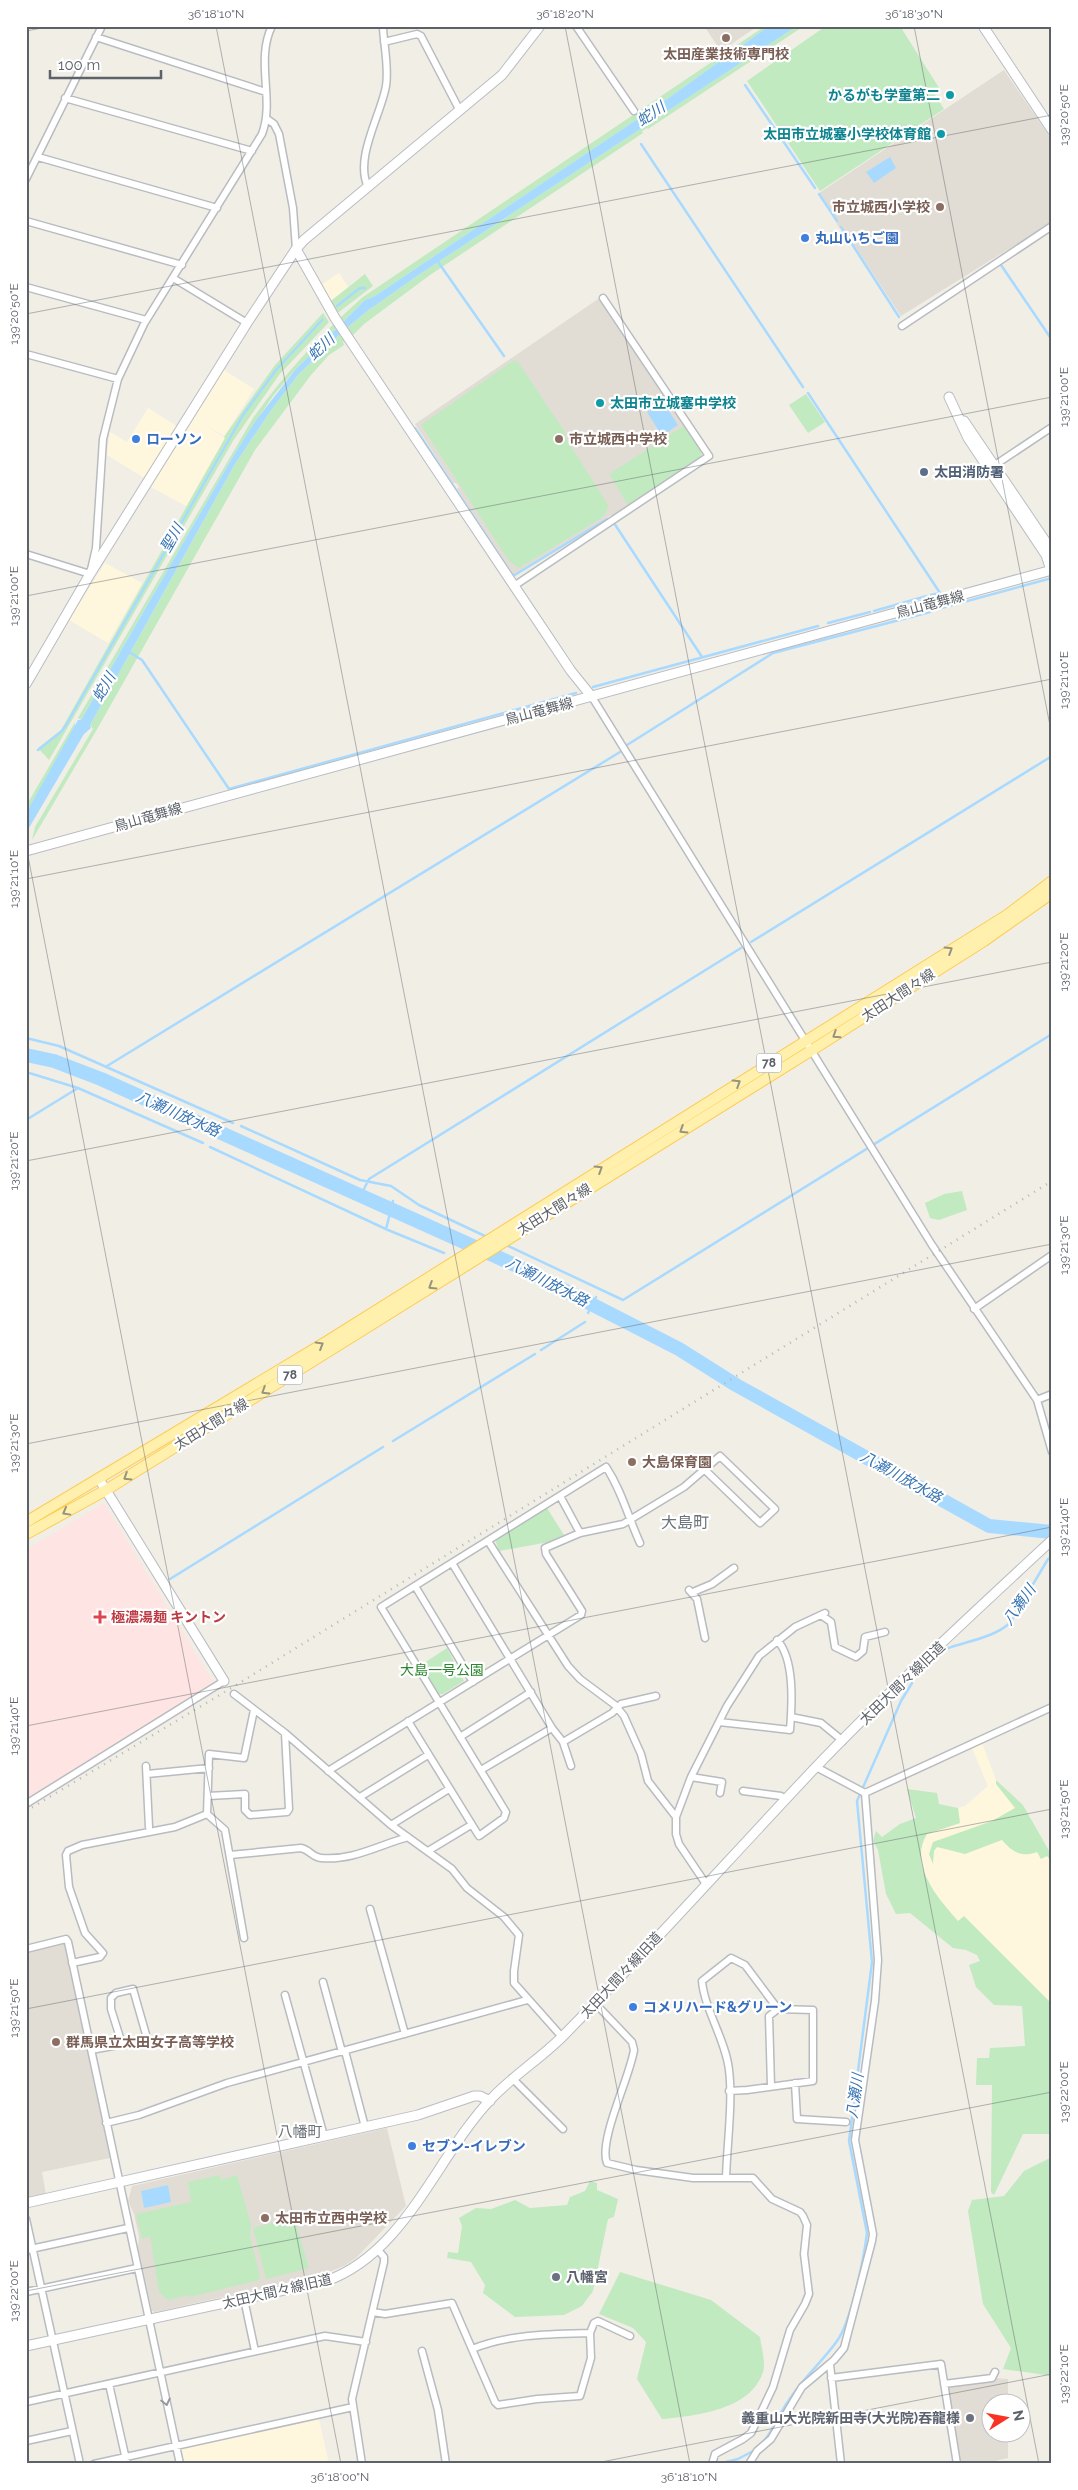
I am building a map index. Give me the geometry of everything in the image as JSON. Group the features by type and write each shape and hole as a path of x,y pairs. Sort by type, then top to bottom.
{"main road":[{"name":"太田大間々線","path":"26,1522 326,1342 463,1254 1007,915 1052,880"},
{"name":"太田大間々線","path":"26,1534 106,1490 812,1050 984,941 1052,893"}],"street":[{"path":"26,179 102,26"},
{"path":"90,574 96,548 103,439 118,379 146,320 262,134 267,119 266,41 272,26"},
{"path":"26,684 90,574 247,323 296,249 304,240 460,112 502,75 540,26"},
{"path":"576,26 634,111"},
{"path":"983,26 1052,130"},
{"path":"368,187 365,180 366,156 387,85 383,28"},
{"path":"384,42 417,34 421,36 460,112"},
{"path":"96,37 266,92"},
{"path":"65,98 252,151"},
{"path":"267,119 274,124 280,134 294,208 296,249 337,321 572,672 592,697 974,1309 1037,1400 1052,1452"},
{"path":"38,157 217,208"},
{"path":"26,221 182,265"},
{"path":"902,326 1052,226"},
{"path":"173,278 247,323"},
{"path":"26,287 146,320"},
{"path":"514,586 709,456 603,298"},
{"path":"26,354 118,379"},
{"path":"1051,570 1046,555 992,468 949,398 968,438 992,468 1052,552"},
{"path":"992,468 1052,427"},
{"path":"26,554 90,574"},
{"name":"鳥山竜舞線","path":"26,851 1051,570"},
{"path":"974,1309 1052,1255"},
{"path":"1037,1400 1052,1394"},
{"path":"328,1771 582,1614 545,1548 580,1532 615,1526 629,1520 684,1487 720,1456 774,1509 760,1523 705,1470"},
{"path":"408,1721 479,1836 505,1816 506,1812 381,1607 606,1467 620,1490 629,1520 640,1543"},
{"path":"26,1804 224,1682 99,1479"},
{"path":"560,1496 580,1532"},
{"path":"488,1541 574,1674 617,1708 629,1724 641,1754 648,1781 676,1817"},
{"name":"太田大間々線旧道","path":"26,2346 335,2278 360,2264 377,2249 406,2217 465,2131 490,2100 512,2078 562,2037 816,1768 1050,1542"},
{"path":"452,1563 552,1728 563,1742 572,1766"},
{"path":"705,1638 697,1599 691,1591 712,1584 734,1568"},
{"path":"414,1586 473,1682"},
{"path":"706,1884 679,1844 676,1834 676,1817 691,1777 719,1722 743,1679 759,1656 794,1627 823,1614 831,1622 835,1647 856,1657 863,1651 865,1637 885,1632"},
{"path":"719,1722 790,1730 792,1691 783,1646 777,1640"},
{"path":"460,1736 531,1692"},
{"path":"234,1694 360,1797 391,1825 452,1869 467,1888 516,1930 519,1943 513,1980 527,2000 562,2037"},
{"path":"563,1742 612,1713 625,1702 656,1696"},
{"path":"816,1768 865,1793 1052,1707"},
{"path":"207,1814 209,1754 244,1758 254,1710"},
{"path":"791,1717 821,1723 843,1741"},
{"path":"481,1770 552,1728"},
{"path":"208,1796 245,1794 245,1810 250,1815 287,1812 289,1809 284,1734"},
{"path":"360,1797 428,1755"},
{"path":"149,1827 146,1770 209,1768"},
{"path":"691,1777 722,1782 720,1794"},
{"path":"391,1825 449,1789"},
{"path":"743,1791 781,1796 786,1800"},
{"path":"749,2464 757,2451 771,2439 802,2388 830,2364 844,2348 873,2234 854,2140 875,2001 878,1960 865,1793"},
{"path":"207,1814 225,1830 244,1938"},
{"path":"72,1962 100,1958 104,1953 83,1929 66,1871 66,1855 68,1851 82,1845 175,1827 207,1814"},
{"path":"428,1851 471,1825"},
{"path":"230,1855 296,1848 308,1849 315,1857 324,1859 365,1853 408,1837"},
{"path":"370,1909 405,2034"},
{"path":"26,1949 66,1939 180,2464"},
{"path":"726,2178 730,2068 718,2028 703,1992 702,1981 731,1958 745,1965 778,2009"},
{"path":"323,1982 364,2127"},
{"path":"91,2050 145,2040 148,2035 133,1989 116,1993 111,1998 112,2009 122,2044"},
{"path":"285,1995 324,2136"},
{"path":"106,2123 139,2115 227,2083 527,2000"},
{"path":"594,2002 632,2042 634,2050 609,2133 606,2155 607,2163 636,2170 693,2178 753,2178 772,2199 800,2212 807,2225 804,2254 809,2294 790,2330 773,2386 751,2433 715,2454 712,2463"},
{"path":"730,2091 813,2081 813,2010 778,2009 769,2016 771,2086"},
{"path":"512,2078 563,2129"},
{"path":"795,2083 797,2119 846,2122"},
{"path":"26,2203 364,2127 443,2108 474,2096 490,2100"},
{"path":"26,2219 30,2249 41,2288 80,2464"},
{"path":"30,2249 128,2228"},
{"path":"362,2464 352,2399 384,2262 384,2257 377,2249"},
{"path":"26,2292 137,2268"},
{"path":"244,2299 255,2351"},
{"path":"373,2312 385,2314 452,2303 495,2402 498,2405 537,2399 580,2396 591,2358 590,2333 594,2323 598,2321 630,2336"},
{"path":"472,2349 492,2341 528,2336 590,2333"},
{"path":"26,2402 325,2336 366,2342"},
{"path":"422,2351 438,2410 446,2464"},
{"path":"830,2364 841,2464"},
{"path":"831,2378 941,2364 957,2464"},
{"path":"944,2384 992,2378 995,2372"},
{"path":"109,2384 126,2460"},
{"path":"94,2464 126,2460 176,2446 353,2407"},
{"path":"26,2441 72,2431"}],"shaded area":[{"name":"太田産業技術専門校","path":"704,26 758,26 721,51"},
{"name":"市立城西小学校","path":"1004,70 1052,140 1052,222 901,316 842,227 839,228 836,222 838,221 819,193"},
{"path":"339,273 348,287 330,301 321,285"},
{"name":"市立城西中学校","path":"598,299 601,300 702,452 701,456 612,517 611,515 516,575 513,574 457,489 459,487 456,483 453,483 415,424"},
{"path":"224,370 254,389 224,436 199,421 225,438 186,506 151,487"},
{"name":"ローソン","path":"148,408 178,427 146,479 107,455 110,432 127,442"},
{"path":"105,563 142,583 108,643 69,620"},
{"name":"極濃湯麺 キントン","path":"104,1503 213,1682 212,1686 26,1800 26,1550"},
{"path":"982,1743 996,1780 1023,1805 1052,1856 1052,2016 964,1929 936,1895 925,1874 919,1851 926,1834 960,1823 958,1808 965,1806 988,1786 972,1748"},
{"name":"群馬県立太田女子高等学校","path":"64,1942 110,2158 42,2172 46,2195 26,2199 26,1953"},
{"name":"太田市立西中学校","path":"387,2128 406,2206 356,2258 344,2266 322,2275 155,2312 152,2311 138,2247 139,2237 134,2214 128,2201 132,2186"},
{"path":"992,2378 1008,2379 1008,2392 980,2392 980,2442 1008,2442 1008,2458 981,2464 957,2464 944,2384"},
{"path":"318,2415 329,2464 180,2464 176,2446"}],"green space":[{"path":"765,26 769,26 667,99 375,296 365,300 295,370 273,396 235,453 81,720 78,718 253,418 291,369 319,339 363,297"},
{"path":"797,26 804,26 648,129 642,131 643,133 430,275 364,324 352,336 350,335 343,342 344,345 329,355 311,375 255,450 32,840 35,827 93,729 90,725 235,464 272,409 298,375 341,333 366,312 420,274"},
{"path":"826,26 900,26 941,91 935,95 944,109 820,191 747,81"},
{"path":"365,274 373,286 339,312 336,312 331,301"},
{"path":"323,313 329,322 279,375 233,441 49,760 38,748 61,730 224,437 275,365"},
{"path":"514,360 518,362 565,432 565,437 608,505 606,513 600,519 519,568 509,561 421,425"},
{"path":"806,394 825,422 808,433 789,405"},
{"path":"685,425 702,452 701,456 628,505 609,474"},
{"path":"75,722 75,728 26,813 26,806"},
{"path":"962,1191 967,1210 939,1220 930,1218 925,1203 944,1194"},
{"path":"547,1508 564,1535 549,1542 499,1551 495,1539"},
{"name":"大島一号公園","path":"447,1648 464,1681 443,1694 438,1694 421,1665"},
{"path":"996,1780 1023,1805 1052,1856 1052,1863 1047,1856 1041,1859 1037,1852 1032,1854 1018,1853 1002,1840 965,1854 937,1847 934,1851 933,1864 929,1854 933,1842 992,1821 1015,1808 996,1784"},
{"path":"907,1789 937,1793 939,1804 958,1808 960,1823 927,1834 922,1846 923,1869 934,1892 958,1921 964,1916 1052,2004 1052,2134 1023,2134 994,2195 991,2192 992,2085 976,2085 977,2058 989,2058 990,2048 1025,2046 1022,2006 994,2005 976,1987 969,1965 980,1961 977,1955 966,1950 953,1948 910,1913 896,1914 886,1894 878,1850 873,1841 876,1831 882,1837 900,1824 916,1818"},
{"path":"1052,2157 1052,2376 1003,2369 1011,2348 983,2304 968,2211 972,2200 1004,2196 1024,2171"},
{"path":"220,2175 221,2180 237,2175 251,2225 250,2236 260,2277 259,2280 190,2297 189,2295 168,2300 159,2292 150,2236 142,2239 136,2214 191,2202 188,2182"},
{"path":"590,2181 597,2183 597,2190 618,2199 614,2217 608,2219 593,2291 582,2306 564,2315 515,2317 483,2293 485,2285 471,2262 447,2258 448,2252 458,2253 462,2226 459,2218 476,2208 491,2209 515,2200 530,2208 567,2205 570,2197 585,2191"},
{"path":"294,2217 309,2268 266,2279 253,2228"},
{"path":"620,2272 711,2300 760,2337 764,2368 757,2385 747,2395 720,2409 690,2416 662,2419 637,2379 646,2342 633,2328 599,2314"}],"water":[{"name":"蛇川","path":"769,26 797,26 420,274 366,312 341,333 298,375 272,409 235,464 90,725 91,728 84,734 26,833 26,813 78,720 81,720 235,453 257,419 295,370 365,300 375,296 667,99"},
{"path":"890,157 896,168 874,183 866,172"},
{"path":"663,402 678,425 662,436 647,412"},
{"path":"168,2185 171,2202 144,2208 141,2191"}],"waterway":[{"path":"745,85 815,188"},
{"path":"641,144 803,387"},
{"path":"819,194 837,221"},
{"path":"841,227 899,317"},
{"path":"436,259 504,356"},
{"path":"1001,265 1052,340"},
{"name":"聖川","path":"337,306 360,288 365,288"},
{"name":"聖川","path":"38,750 62,731 66,725 243,415 276,370 322,320"},
{"path":"808,393 940,593 931,595"},
{"path":"415,428 513,576 607,519"},
{"path":"614,523 702,657"},
{"path":"938,609 1052,578"},
{"path":"874,611 927,596"},
{"path":"828,623 870,612"},
{"path":"627,745 773,653 930,612"},
{"path":"593,687 818,626"},
{"path":"129,652 142,660 229,789 576,693"},
{"path":"107,1066 620,752"},
{"path":"751,942 1052,756"},
{"path":"360,1197 369,1179 741,948"},
{"path":"506,1245 623,1300 1052,1034"},
{"path":"26,1038 59,1046 233,1123"},
{"name":"八瀬川放水路","path":"26,1055 54,1061 101,1079 515,1265 679,1349 736,1385 989,1526 1052,1532"},
{"path":"26,1072 78,1088 203,1143"},
{"path":"26,1120 78,1088"},
{"path":"241,1126 360,1180 391,1186 419,1205 487,1237"},
{"path":"210,1147 388,1230 444,1253"},
{"path":"386,1229 393,1201"},
{"name":"八瀬川放水路","path":"588,1313 596,1297"},
{"path":"541,1350 585,1322"},
{"path":"393,1441 535,1354"},
{"path":"170,1579 383,1447"},
{"name":"八瀬川","path":"946,1649 988,1636 1010,1623 1048,1559 1052,1558"},
{"name":"八瀬川","path":"762,2443 770,2433 785,2405 837,2341 842,2332 852,2305 863,2258 867,2233 849,2141 872,1962 857,1801 901,1701 912,1683"},
{"name":"八瀬川","path":"718,2464 738,2459 755,2450"}],"railway":[{"path":"26,1811 228,1690 1052,1181"}],"place":[{"name":"太田産業技術専門校","path":"726,38"},
{"name":"かるがも学童第二","path":"950,95"},
{"name":"太田市立城塞小学校体育館","path":"941,134"},
{"name":"市立城西小学校","path":"940,207"},
{"name":"丸山いちご園","path":"805,238"},
{"name":"太田市立城塞中学校","path":"600,403"},
{"name":"ローソン","path":"136,439"},
{"name":"市立城西中学校","path":"559,439"},
{"name":"太田消防署","path":"924,472"},
{"name":"大島保育園","path":"632,1462"},
{"name":"極濃湯麺 キントン","path":"100,1617"},
{"name":"コメリハード&グリーン","path":"633,2007"},
{"name":"群馬県立太田女子高等学校","path":"56,2042"},
{"name":"セブン-イレブン","path":"412,2146"},
{"name":"太田市立西中学校","path":"265,2218"},
{"name":"八幡宮","path":"556,2277"},
{"name":"義重山大光院新田寺(大光院)吞龍様","path":"970,2418"}],"district":[{"name":"大島町","path":"685,1522"},
{"name":"八幡町","path":"300,2132"}]}
